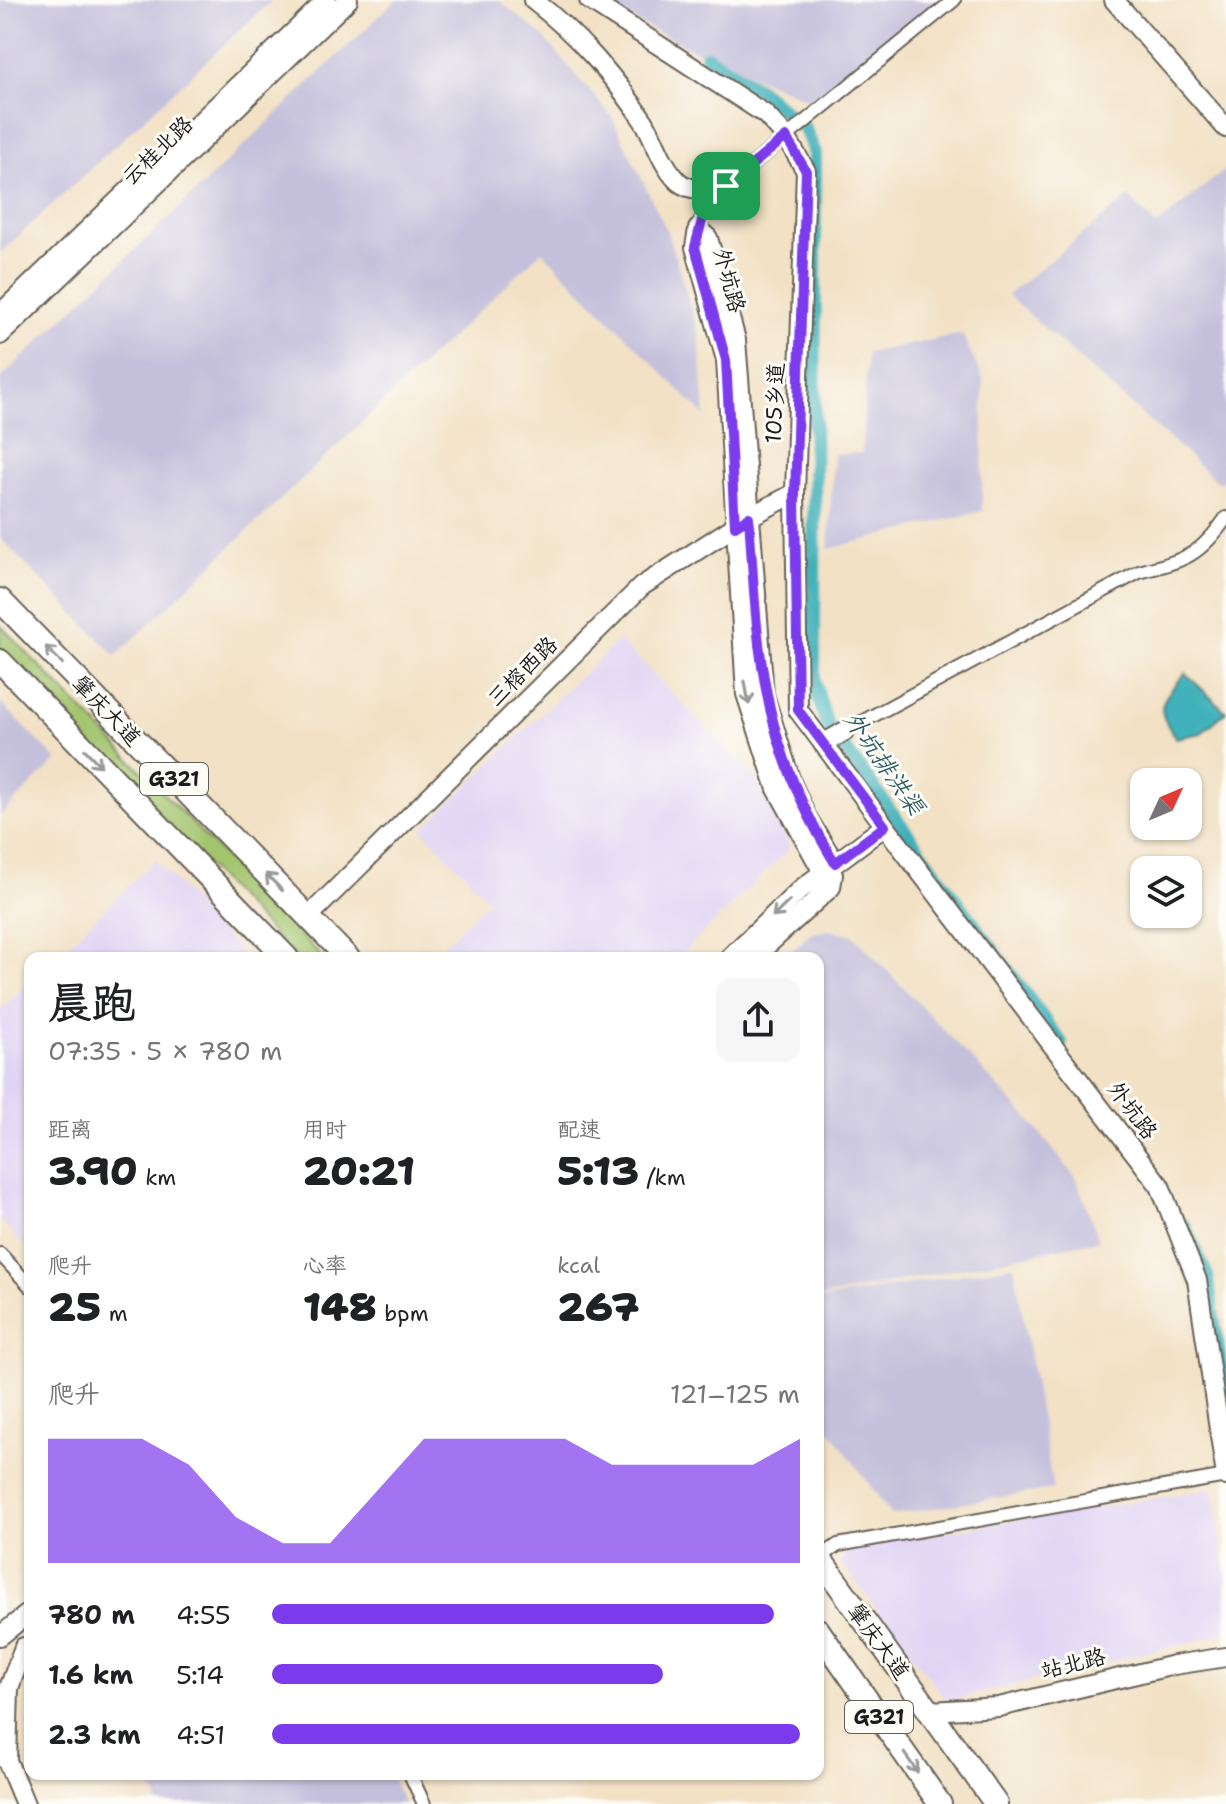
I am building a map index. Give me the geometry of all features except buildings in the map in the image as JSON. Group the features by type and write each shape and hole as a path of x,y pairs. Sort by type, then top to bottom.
{"highway":[{"name":"肇庆大道","path":"0,600 342,952"},
{"name":"G321","path":"0,661 281,952"},
{"name":"肇庆大道","path":"824,1565 996,1804"},
{"name":"肇庆大道","path":"824,1639 933,1802"}],"street":[{"name":"云桂北路","path":"0,314 327,0"},
{"name":"云桂北路","path":"0,335 348,0"},
{"path":"533,0 555,17 603,68 645,123 664,162 681,184 702,190 726,186"},
{"name":"105乡道","path":"589,0 765,114 786,137 806,171 795,493 798,710 885,826"},
{"path":"698,229 705,209 726,186 954,0"},
{"path":"1114,0 1226,128"},
{"path":"1128,0 1226,112"},
{"name":"外坑路","path":"698,229 708,238 736,340 742,521 764,695 791,782 830,874"},
{"name":"三榕西路","path":"308,917 642,586 742,521 795,493"},
{"path":"823,743 1139,572 1172,563 1206,546 1226,518"},
{"path":"736,952 885,826"},
{"name":"外坑路","path":"885,826 1160,1186 1197,1280 1226,1476"},
{"path":"758,952 830,874"},
{"path":"0,1254 24,1280"},
{"path":"824,1553 838,1545 1226,1476"},
{"path":"0,1636 24,1617"},
{"path":"0,1664 24,1646"},
{"path":"24,1651 9,1688 4,1753 25,1804"},
{"name":"站北路","path":"930,1711 999,1707 1159,1668 1226,1657"},
{"path":"413,1780 424,1804"}],"shaded area":[{"path":"0,0 272,0 0,253"},
{"path":"396,0 498,0 542,35 612,117 667,231 699,334 705,416 542,251 116,656 0,538 0,379"},
{"path":"592,0 954,0 824,106 706,56"},
{"path":"1226,169 1226,480 1219,483 1007,295 1129,197 1156,226"},
{"path":"962,334 983,379 982,511 828,549 834,454 862,453 867,353"},
{"path":"619,640 754,776 790,848 683,952 437,952 489,900 422,829"},
{"path":"0,702 57,760 0,816"},
{"path":"155,860 240,952 60,952"},
{"path":"830,930 853,935 1027,1117 1076,1178 1099,1240 824,1297 824,952 791,952 810,933"},
{"path":"24,987 24,1246 0,1220 0,1010"},
{"path":"1014,1265 1053,1489 891,1515 824,1421 824,1299"},
{"path":"1213,1489 1226,1575 1226,1633 947,1701 841,1562 849,1547"},
{"path":"149,1780 393,1780 405,1804 159,1804"}],"green space":[{"path":"0,625 317,952 290,952 0,652"}],"water":[{"path":"1185,673 1226,712 1201,733 1176,738 1162,711 1166,698"}],"waterway":[{"name":"外坑排洪渠","path":"706,56 762,92 805,129 815,154 814,681 826,723 1061,1043"},
{"name":"外坑排洪渠","path":"1184,1225 1207,1276 1226,1406"}],"route":[{"path":"786,137 806,171 795,493 798,710 885,826 835,863 806,816 778,746 764,695 757,645 749,517 735,526 726,360 695,247 705,209 726,186 786,137"}]}
